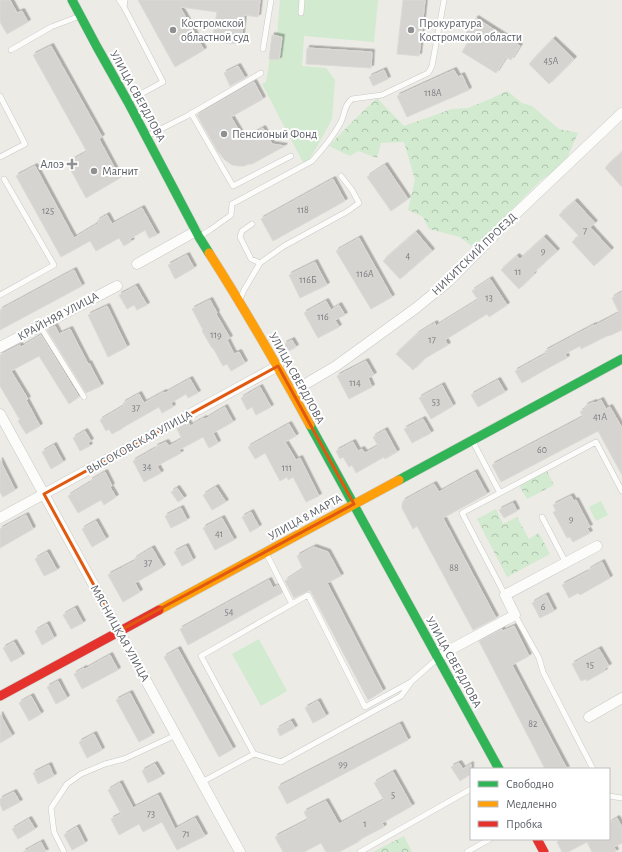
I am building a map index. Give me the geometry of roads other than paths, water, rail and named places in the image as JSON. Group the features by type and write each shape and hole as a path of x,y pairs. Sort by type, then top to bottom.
{"street":[{"name":"УЛИЦА СВЕРДЛОВА","path":"72,0 128,102 197,234 239,300 278,366 498,768"},
{"name":"НИКИТСКИЙ ПРОЕЗД","path":"292,392 336,366 449,282 508,221 622,113"},
{"path":"137,264 197,234"},
{"name":"КРАЙНЯЯ УЛИЦА","path":"0,347 117,286"},
{"name":"УЛИЦА 8 МАРТА","path":"0,696 622,360"},
{"name":"ВЫСОКОВСКАЯ УЛИЦА","path":"0,518 278,366"},
{"name":"МЯСНИЦКАЯ УЛИЦА","path":"0,414 240,852"},
{"path":"438,658 446,652 515,615 505,595 597,546"},
{"path":"589,717 622,698"},
{"path":"538,840 544,852"}],"lane":[{"path":"119,0 163,82 128,102"},
{"path":"124,7 125,0"},
{"path":"263,49 270,0"},
{"path":"301,13 302,0"},
{"path":"197,234 210,230 231,215 232,204 312,160 321,151 341,122 346,106 352,99 382,95 428,73 432,66 444,0"},
{"path":"11,50 51,27 80,16"},
{"path":"146,136 191,113 262,73"},
{"path":"0,96 25,144 0,157"},
{"path":"191,113 233,186 291,156"},
{"path":"239,300 260,263 284,246 348,211 359,203 352,190 341,176"},
{"path":"0,295 54,265 4,179"},
{"path":"252,224 242,230 240,237 251,259 260,263"},
{"path":"40,326 84,397"},
{"path":"472,440 500,493"},
{"path":"505,595 462,513 596,442 622,492"},
{"path":"542,517 566,563"},
{"path":"266,552 292,604"},
{"path":"412,681 365,706 308,596 201,656 254,754 280,762 401,696 412,681 438,658"},
{"path":"515,615 539,658 543,672 592,768"},
{"path":"64,852 54,832 51,808 67,784 80,774 105,764 124,759 176,734"},
{"path":"202,782 254,754"},
{"path":"360,852 470,790"},
{"path":"610,796 622,798"},
{"path":"467,852 488,840"}],"place":[{"name":"Костромской областной суд","path":"173,30"},
{"name":"Прокуратура Костромской области","path":"411,30"},
{"name":"Пенсионый Фонд","path":"224,134"},
{"name":"Алоэ","path":"72,164"},
{"name":"Магнит","path":"94,171"}]}
